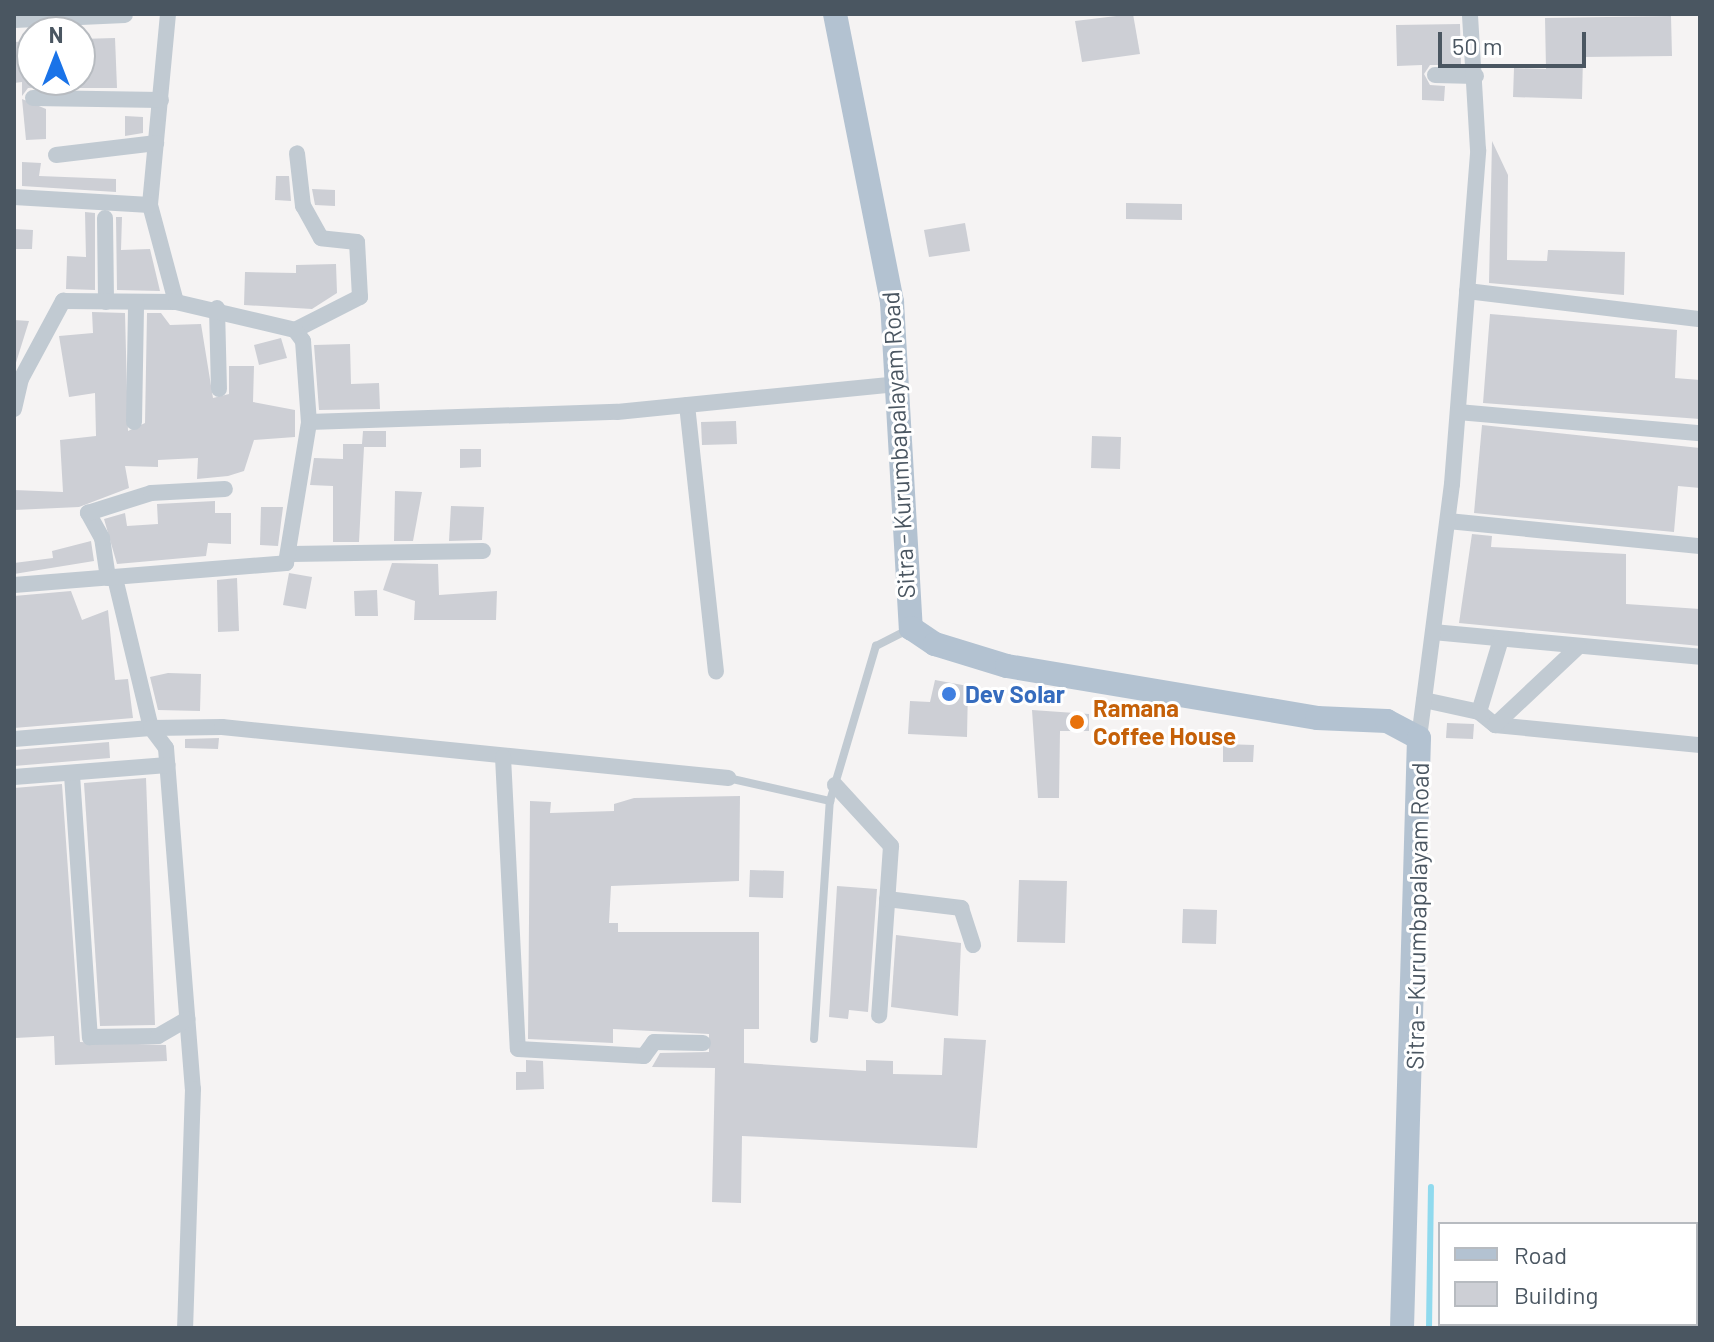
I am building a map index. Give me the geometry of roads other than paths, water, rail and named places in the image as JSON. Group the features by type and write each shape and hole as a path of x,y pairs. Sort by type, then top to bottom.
{"main road":[{"name":"Sitra - Kurumbapalayam Road","path":"835,14 892,302 911,628 947,649 1007,666 1317,718 1387,721 1411,728 1419,738 1402,1328"}],"street":[{"path":"168,14 150,205 176,302"},
{"path":"14,20 125,15"},
{"path":"1419,738 1448,521 1458,412 1467,291 1476,76 1475,15"},
{"path":"1435,75 1476,76"},
{"path":"33,98 161,100"},
{"path":"56,155 156,143"},
{"path":"295,330 360,297 357,242 321,238 303,206 297,153"},
{"path":"14,197 150,205"},
{"path":"105,218 106,302"},
{"path":"1467,291 1700,319"},
{"path":"14,409 21,379 63,301 176,302 217,308 295,330 303,341 309,422 291,554 286,563 14,585"},
{"path":"134,422 136,302"},
{"path":"217,308 219,389"},
{"path":"309,422 687,405 897,384"},
{"path":"687,405 716,671"},
{"path":"1458,412 1700,433"},
{"path":"185,1328 193,1089 168,765 151,728 102,538 88,513 151,493 225,489"},
{"path":"1448,521 1700,546"},
{"path":"291,554 483,551"},
{"path":"1433,632 1700,657"},
{"path":"1479,712 1501,639"},
{"path":"1495,725 1579,646"},
{"path":"1424,700 1479,712 1495,725 1700,745"},
{"path":"14,739 151,728 222,727 728,778"},
{"path":"503,757 518,1049 644,1056 654,1042 703,1043"},
{"path":"14,777 72,775 168,765"},
{"path":"72,775 90,1037 158,1036 188,1019"},
{"path":"833,793 891,846 879,1016"},
{"path":"887,899 961,908 973,945"}],"lane":[{"path":"814,1039 833,793 876,646 911,628"},
{"path":"728,778 833,793"}],"waterway":[{"path":"1429,1328 1431,1187"}],"place":[{"name":"Dev Solar","path":"949,694"},
{"name":"Ramana Coffee House","path":"1077,722"}]}
